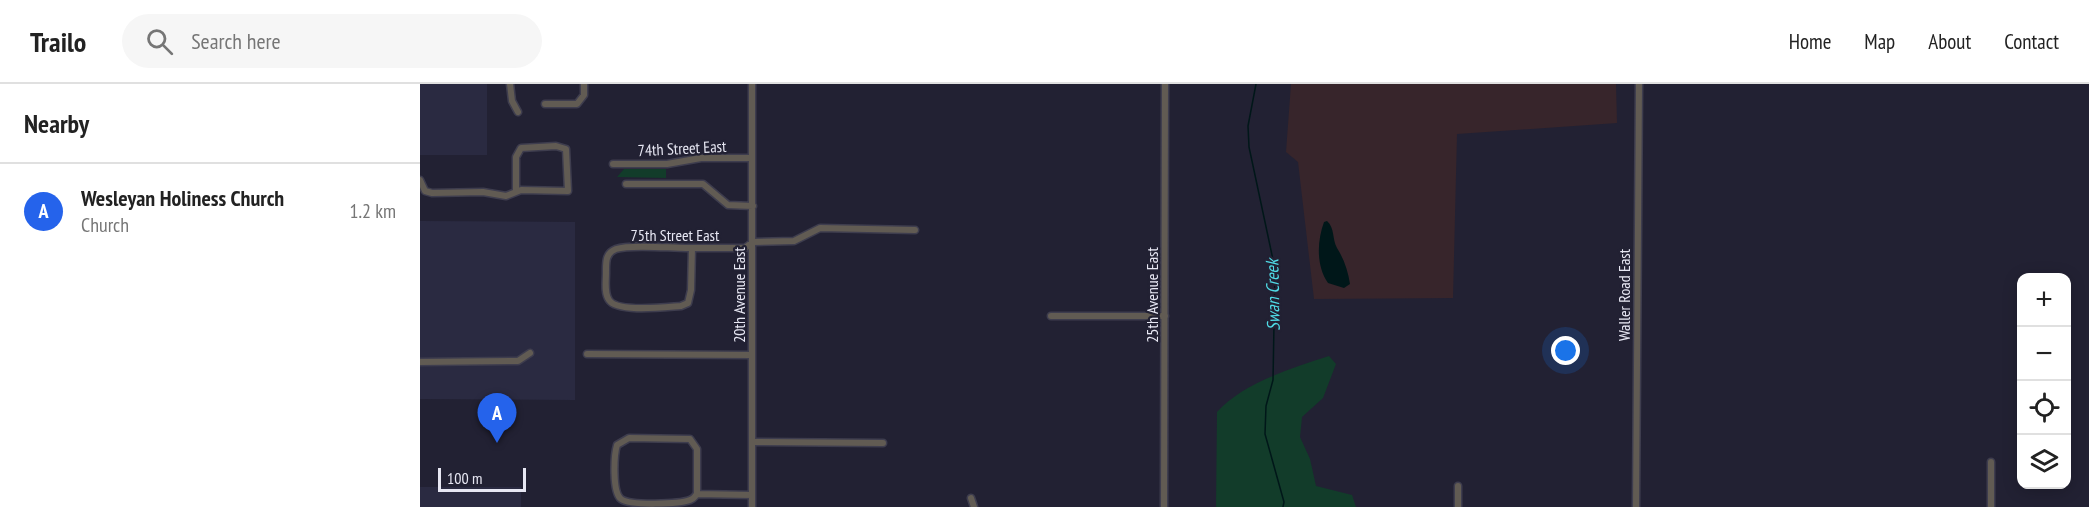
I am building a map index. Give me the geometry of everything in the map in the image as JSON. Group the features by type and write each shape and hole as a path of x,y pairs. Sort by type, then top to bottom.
{"street":[{"path":"510,84 512,101 518,112"},
{"path":"545,104 577,104 581,100 584,84"},
{"name":"20th Avenue East","path":"752,84 752,507"},
{"name":"25th Avenue East","path":"1164,507 1165,84"},
{"name":"Waller Road East","path":"1636,507 1639,84"},
{"path":"420,180 425,191 429,192 483,192 506,196 516,191 568,191 566,149 556,146 521,148 516,157 516,191"},
{"name":"74th Street East","path":"612,164 667,164 701,158 752,158"},
{"path":"626,184 703,184 723,203 753,206"},
{"name":"75th Street East","path":"692,248 691,290 688,303 681,306 628,308 618,307 609,301 606,291 606,260 611,252 618,248 692,248 745,248 753,242 794,241 820,228 915,230"},
{"path":"1051,316 1165,316"},
{"path":"420,362 518,361 530,353"},
{"path":"587,354 752,355"},
{"path":"697,494 697,449 694,443 685,438 629,438 617,445 615,489 618,496 625,501 680,502 690,500 697,494 752,495"},
{"path":"752,442 884,443"},
{"path":"1991,462 1991,507"},
{"path":"1458,486 1458,507"},
{"path":"971,498 974,507"}],"shaded area":[{"path":"420,84 487,84 487,155 420,155"},
{"path":"1291,84 1616,84 1617,123 1457,134 1453,298 1314,299 1298,162 1286,152"},
{"path":"420,221 575,222 575,400 420,399"},
{"path":"1327,221 1348,274 1350,284 1344,288 1328,283 1321,269 1320,237 1324,222"},
{"path":"420,487 521,487 521,507 420,507"}],"green space":[{"path":"624,169 666,169 666,178 617,177"},
{"path":"1329,356 1336,364 1323,398 1302,417 1300,437 1310,459 1316,486 1352,495 1356,507 1216,507 1217,412 1254,385 1284,371"}],"waterway":[{"name":"Swan Creek","path":"1256,84 1248,126 1249,147 1275,269 1273,380 1266,406 1265,434 1284,502 1283,507"}],"place":[{"name":"Wesleyan Holiness Church","path":"497,443"}]}
